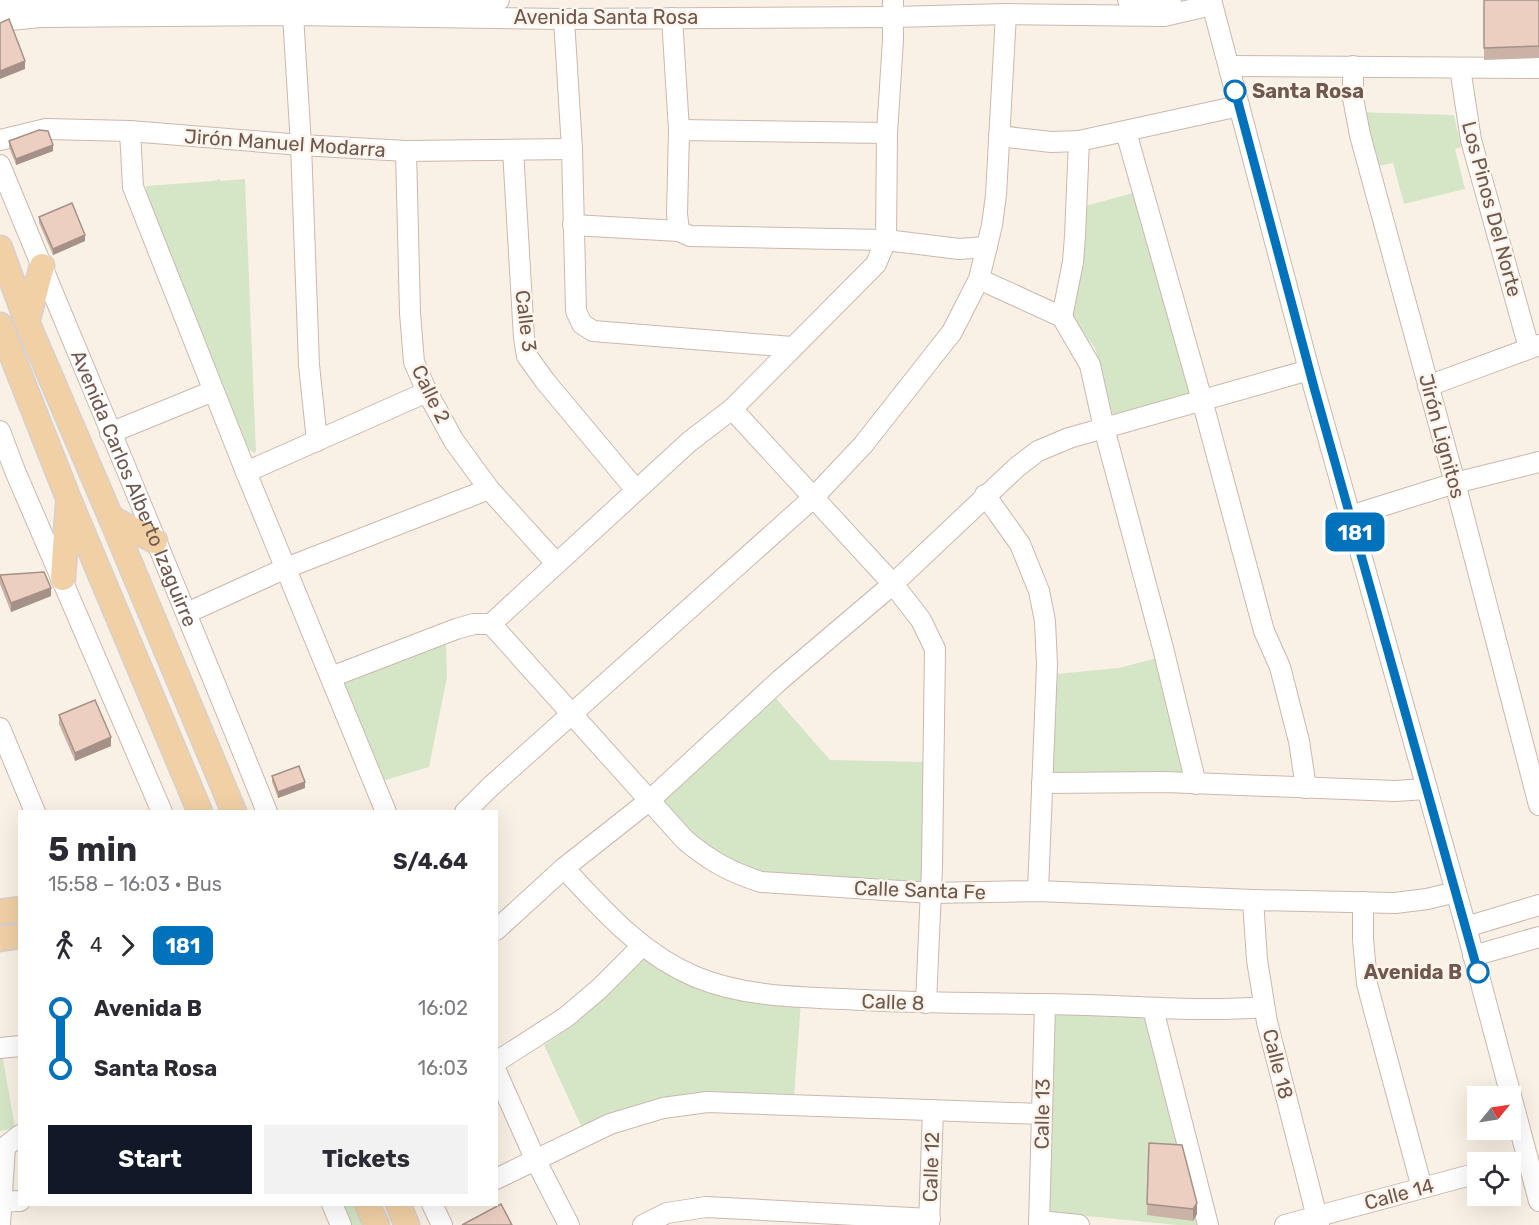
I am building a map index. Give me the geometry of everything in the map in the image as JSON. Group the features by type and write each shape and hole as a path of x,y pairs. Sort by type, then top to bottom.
{"main road":[{"name":"Avenida Carlos Alberto Izaguirre","path":"3,261 233,810"},
{"path":"27,322 42,266"},
{"path":"0,325 69,500 199,810"},
{"path":"52,578 69,500"},
{"path":"111,518 155,541"},
{"path":"0,912 18,909"},
{"path":"0,939 18,936"},
{"path":"368,1206 377,1225"},
{"path":"399,1206 407,1225"}],"street":[{"name":"Avenida Santa Rosa","path":"0,21 40,6 293,15 478,6 499,0"},
{"path":"1128,0 1163,2 1171,0"},
{"name":"Avenida Santa Rosa","path":"0,7 478,6 564,19 672,18 893,8 1164,16 1211,3"},
{"path":"1211,3 1350,516 1466,927 1517,1152"},
{"path":"331,677 456,629 474,624 490,624 689,442 732,409 876,264 886,240 887,133 893,8"},
{"path":"467,810 813,498 863,445 952,332 979,279 996,195 999,136 992,10"},
{"path":"293,15 301,145 309,365 317,441"},
{"path":"672,18 679,130 677,214 679,231"},
{"path":"564,19 572,150 576,311 582,324 593,331 792,347"},
{"path":"1229,66 1539,68"},
{"name":"Jirón Lignitos","path":"1353,66 1353,98 1360,135 1538,797"},
{"name":"Los Pinos Del Norte","path":"1460,68 1471,140 1534,346"},
{"path":"999,136 1051,142 1079,141 1239,106"},
{"name":"Jirón Manuel Modarra","path":"0,140 46,129 130,131 406,151 572,150"},
{"path":"679,130 887,133"},
{"path":"130,131 133,187 213,391 385,810"},
{"path":"1126,132 1202,400 1264,631 1280,667 1299,741 1306,788"},
{"path":"1062,317 1076,236 1079,141"},
{"name":"Calle 3","path":"513,150 527,356 545,381 636,490"},
{"name":"Calle 2","path":"406,151 410,313 414,362 427,392 454,441 489,489 556,563"},
{"name":"Avenida Carlos Alberto Izaguirre","path":"0,165 187,613 266,810"},
{"path":"573,225 679,231 690,236 886,240 959,249 987,247"},
{"path":"979,279 1062,317 1090,365 1104,428 1163,648 1196,784"},
{"path":"1428,386 1534,346"},
{"path":"498,928 564,868 650,800 780,680 893,584 985,495 1038,451 1069,438 1310,370"},
{"path":"110,433 213,391"},
{"path":"246,472 427,392"},
{"path":"732,409 893,584 921,620 935,649 931,893 926,1004"},
{"path":"0,431 7,472 52,578 161,810"},
{"path":"1350,516 1455,483 1539,462"},
{"path":"187,613 286,568 489,489"},
{"path":"985,495 1020,544 1039,591 1045,621 1047,665 1038,891"},
{"name":"Calle Santa Fe","path":"490,624 685,840 717,865 761,882 931,893 1038,891 1395,903 1456,892"},
{"path":"0,728 34,810"},
{"path":"1042,783 1196,784 1395,791 1427,789"},
{"name":"Calle 8","path":"564,868 611,918 642,946 665,962 724,987 794,997 926,1004 1045,1004 1226,1010 1264,1006"},
{"name":"Calle 18","path":"1253,900 1257,960 1264,1006 1318,1221"},
{"path":"1363,902 1363,939 1367,984 1422,1188"},
{"path":"1466,927 1539,906"},
{"path":"1473,956 1539,937"},
{"path":"498,1061 566,1017 599,989 642,946"},
{"name":"Calle 13","path":"1039,1223 1045,1004"},
{"path":"1153,1009 1208,1225"},
{"path":"0,1048 18,1046"},
{"path":"498,1076 536,1161 568,1225"},
{"path":"498,1178 610,1124 663,1108 707,1102 1041,1114"},
{"name":"Calle 12","path":"930,1222 933,1110"},
{"path":"0,1225 5,1147 18,1137"},
{"path":"1521,1166 1539,1201"},
{"name":"Calle 14","path":"1285,1225 1318,1221 1467,1176"},
{"path":"0,1202 18,1201"},
{"path":"333,1206 342,1225"},
{"path":"435,1206 441,1225"},
{"path":"643,1225 667,1213 706,1207 930,1222"},
{"path":"1039,1223 1079,1225"}],"green space":[{"path":"1356,112 1454,115 1461,147 1455,149 1465,189 1404,204 1393,163 1369,168"},
{"path":"219,179 221,181 245,179 256,453 244,448 147,203 146,186"},
{"path":"1136,192 1194,394 1113,416 1095,348 1069,315 1082,207"},
{"path":"446,640 447,677 429,767 379,782 340,681"},
{"path":"1157,658 1188,779 1051,776 1056,674 1119,668"},
{"path":"773,695 830,760 926,762 925,883 768,876 746,871 691,835 658,799"},
{"path":"646,956 801,1002 794,1097 582,1128 544,1045 576,1023"},
{"path":"1052,1010 1149,1013 1204,1225 1177,1225 1046,1212"},
{"path":"0,1054 2,1054 15,1128 0,1131"},
{"path":"340,1206 360,1206 369,1225 349,1225"}],"building":[{"path":"1484,0 1539,0 1539,46 1484,48"},
{"path":"9,19 25,61 0,71 0,23"},
{"path":"39,130 48,131 53,145 16,159 9,141"},
{"path":"72,203 85,235 53,249 39,217"},
{"path":"44,572 51,588 11,603 0,575"},
{"path":"95,700 111,737 75,753 59,715"},
{"path":"299,766 305,782 278,792 272,776"},
{"path":"1149,1143 1182,1145 1197,1203 1193,1209 1147,1204"},
{"path":"501,1204 512,1225 462,1225 498,1206"}],"bus line":[{"name":"181","path":"1235,91 1315,391 1478,972"}],"place":[{"name":"Santa Rosa","path":"1235,91"},
{"name":"Avenida B","path":"1478,972"}]}
